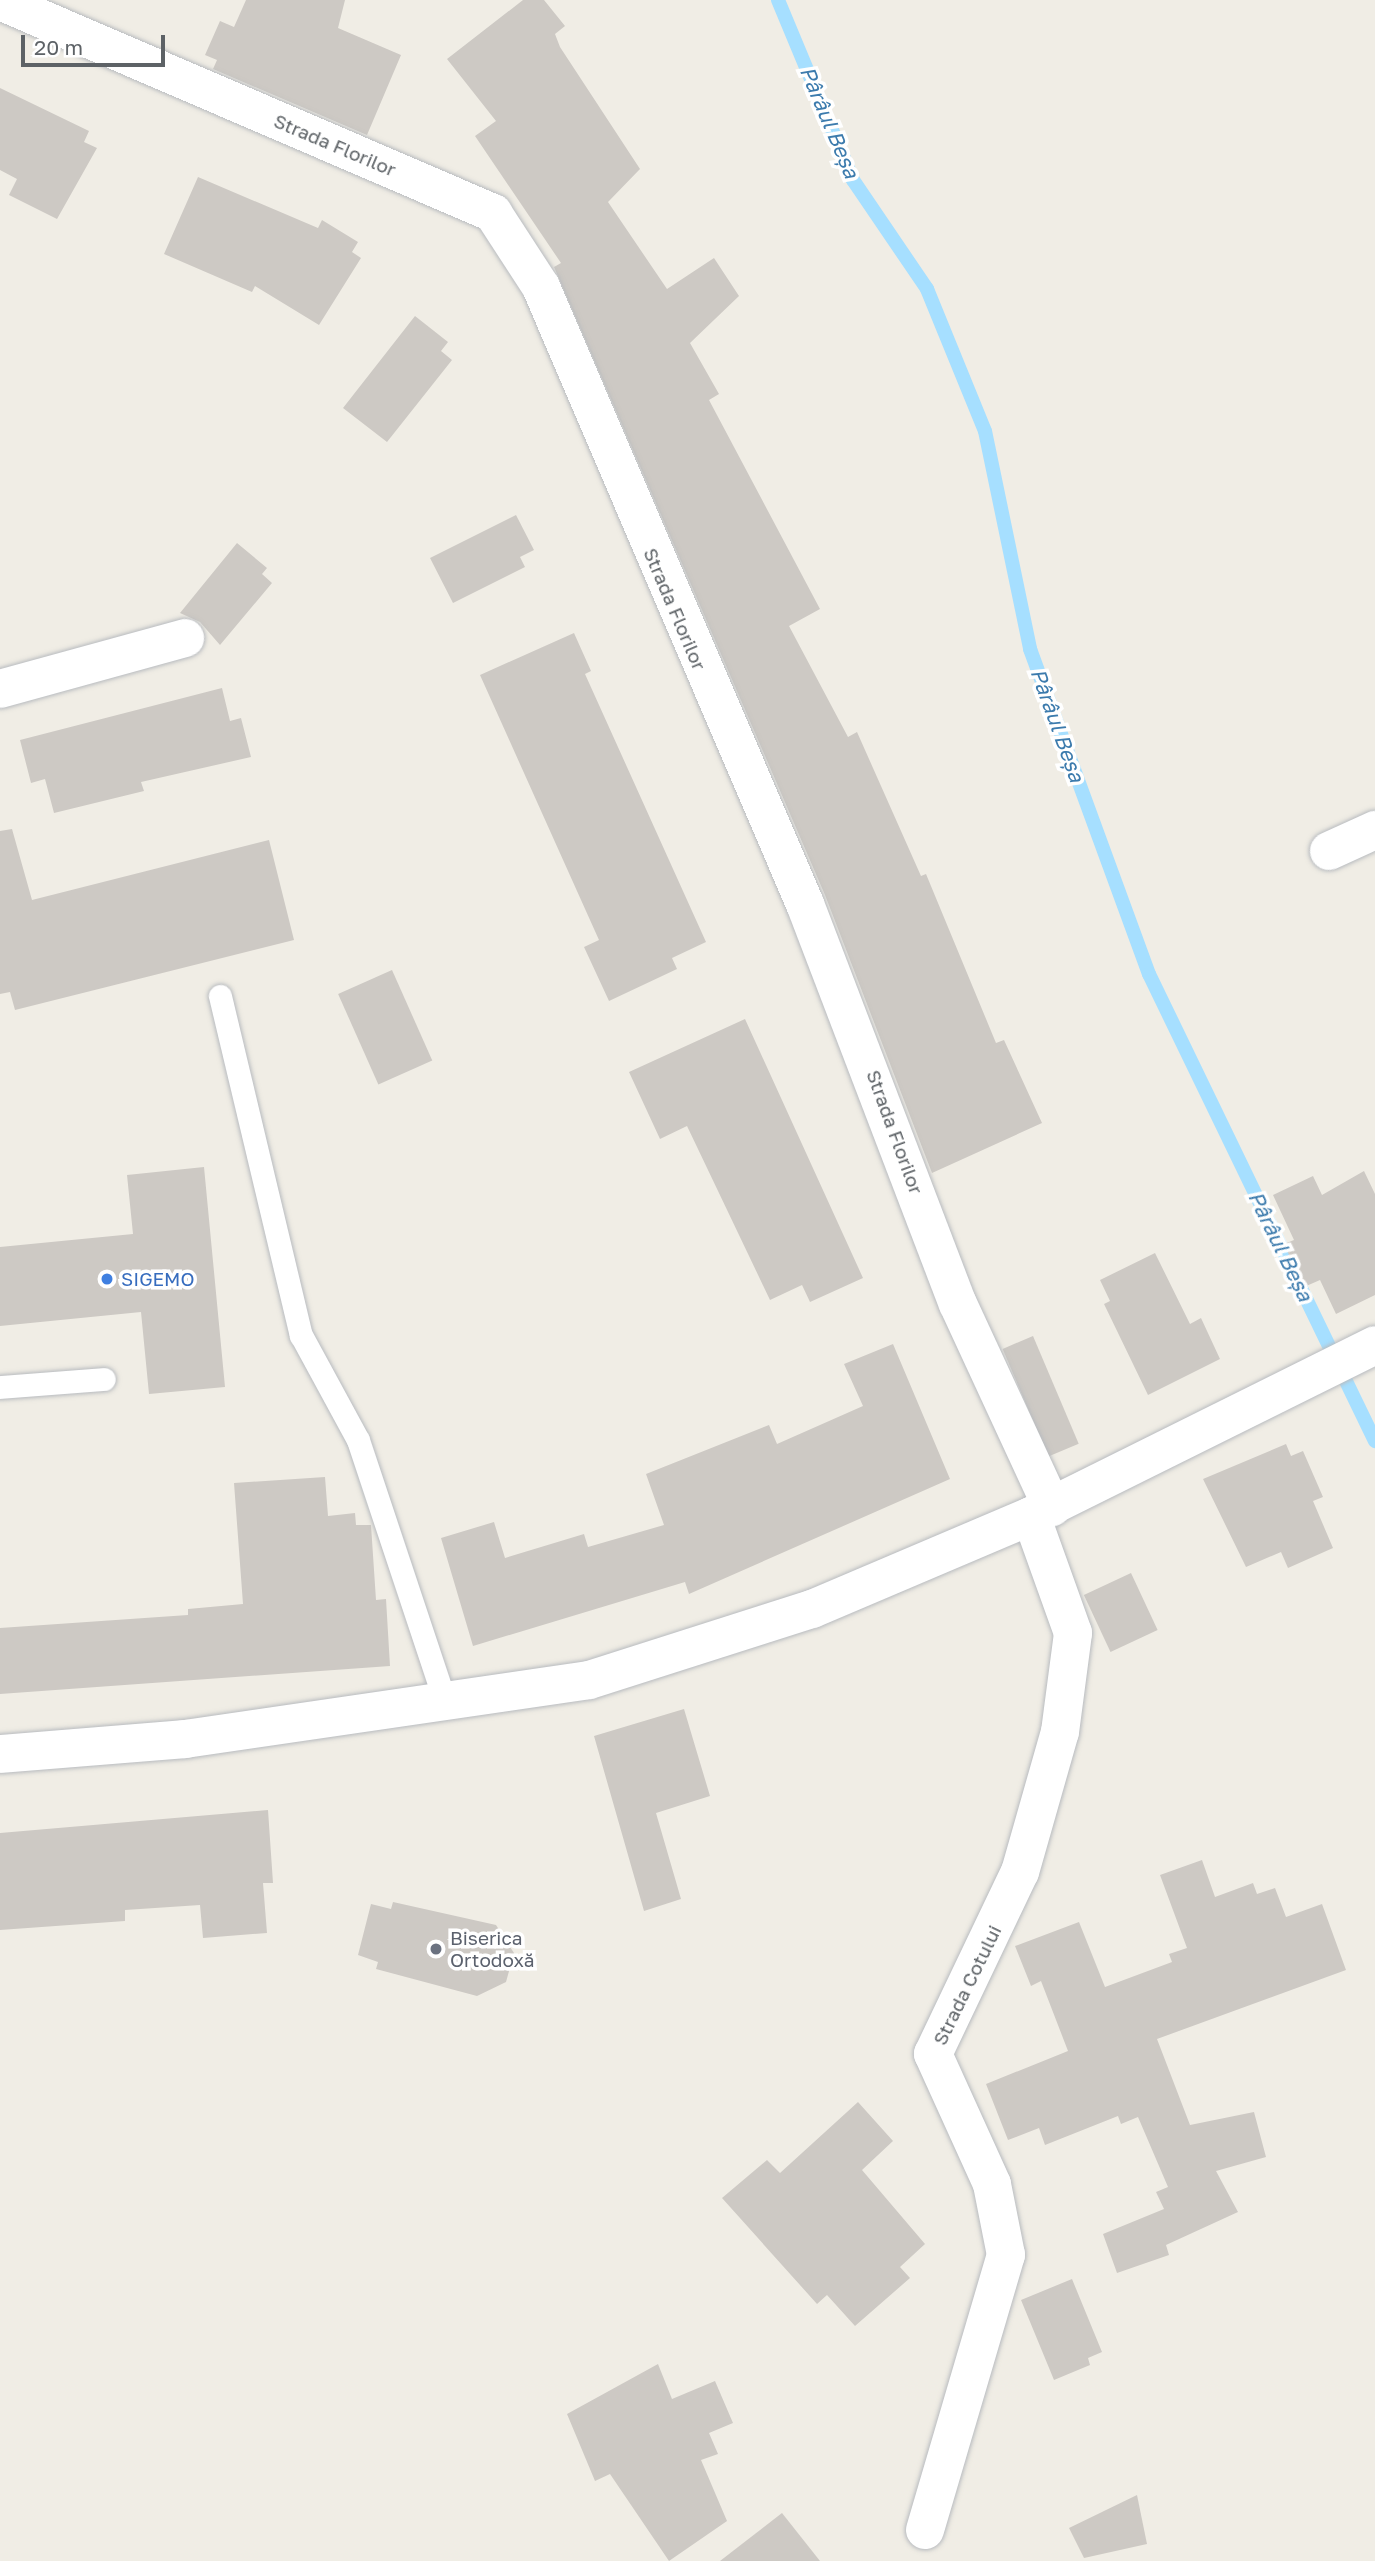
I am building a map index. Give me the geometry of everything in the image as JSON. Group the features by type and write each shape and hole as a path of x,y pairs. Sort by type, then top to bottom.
{"street":[{"name":"Strada Florilor","path":"0,1 494,213 541,288 816,930 958,1304 1042,1512"},
{"path":"0,689 185,638"},
{"path":"1329,851 1375,831"},
{"path":"0,1754 185,1739 446,1704 589,1680 812,1609 1042,1512 1375,1345"},
{"name":"Strada Cotului","path":"925,2530 1006,2255 992,2184 933,2054 1020,1872 1060,1732 1073,1633 1042,1512"}],"lane":[{"path":"220,996 302,1335 358,1440 446,1704"},
{"path":"0,1387 104,1379"}],"building":[{"path":"246,0 345,0 338,28 401,55 367,135 213,69 217,60 205,55 220,21 234,27"},
{"path":"523,0 544,0 565,26 555,34 560,47 640,169 608,202 667,289 714,258 739,296 690,343 719,394 709,400 820,609 789,626 848,737 857,732 921,876 926,874 996,1043 1004,1040 1042,1123 932,1173 825,895 554,267 561,263 475,136 496,121 447,59"},
{"path":"0,88 89,131 84,142 97,148 57,219 9,195 17,179 0,170"},
{"path":"198,177 318,228 322,220 358,242 352,252 361,258 319,325 255,286 252,292 164,254"},
{"path":"415,316 448,342 441,351 452,360 387,442 343,408"},
{"path":"516,515 534,550 520,557 525,567 453,603 430,558"},
{"path":"237,543 267,568 262,574 272,583 220,645 200,622 180,613"},
{"path":"574,633 591,671 585,674 706,942 672,958 677,969 609,1001 584,947 599,940 480,675"},
{"path":"222,688 230,721 241,718 251,757 141,782 144,791 54,813 45,779 31,783 20,740"},
{"path":"12,829 32,900 269,840 294,940 15,1010 10,992 0,994 0,831"},
{"path":"392,970 432,1060 378,1084 338,994"},
{"path":"745,1019 863,1278 810,1302 802,1285 770,1300 687,1126 660,1139 629,1072"},
{"name":"SIGEMO","path":"204,1167 225,1387 149,1394 141,1312 0,1326 0,1247 133,1234 127,1175"},
{"path":"1364,1171 1375,1194 1375,1295 1336,1314 1320,1280 1304,1287 1284,1244 1294,1240 1273,1195 1313,1176 1322,1195"},
{"path":"1155,1253 1190,1324 1201,1318 1220,1359 1148,1395 1104,1304 1110,1301 1100,1280"},
{"path":"1033,1336 1079,1444 1048,1457 1003,1349"},
{"path":"893,1344 950,1479 689,1594 685,1582 473,1646 441,1538 494,1522 505,1558 584,1534 588,1547 664,1525 646,1474 769,1425 777,1444 863,1406 844,1364"},
{"path":"1286,1444 1291,1456 1303,1451 1323,1497 1313,1501 1333,1548 1288,1568 1281,1552 1246,1567 1203,1479"},
{"path":"325,1477 328,1516 355,1513 356,1525 371,1525 376,1600 386,1599 390,1666 0,1694 0,1628 188,1615 188,1609 243,1604 234,1483"},
{"path":"1131,1573 1158,1630 1110,1652 1084,1595"},
{"path":"684,1709 710,1796 656,1813 681,1899 644,1911 594,1736"},
{"path":"268,1810 273,1883 263,1883 267,1933 203,1938 200,1905 125,1910 125,1921 0,1930 0,1833"},
{"path":"1202,1860 1215,1897 1253,1883 1257,1894 1275,1888 1286,1917 1322,1904 1346,1970 1157,2039 1190,2125 1254,2112 1266,2157 1216,2171 1238,2212 1166,2245 1169,2255 1117,2273 1103,2234 1164,2209 1156,2192 1168,2187 1138,2117 1121,2124 1118,2116 1045,2145 1039,2128 1008,2140 986,2084 1068,2051 1041,1981 1031,1986 1015,1946 1079,1922 1105,1987 1172,1962 1169,1954 1187,1948 1160,1875"},
{"name":"Biserica Ortodoxă","path":"393,1902 496,1925 514,1953 506,1982 477,1996 376,1969 378,1962 358,1955 371,1904 391,1909"},
{"path":"858,2102 893,2141 862,2170 925,2244 900,2267 910,2278 855,2326 827,2295 817,2304 722,2198 767,2160 780,2173"},
{"path":"1072,2279 1102,2352 1088,2358 1090,2365 1054,2380 1021,2300"},
{"path":"658,2364 672,2399 715,2381 733,2423 709,2433 718,2454 701,2460 727,2521 669,2561 610,2474 595,2481 567,2414"},
{"path":"1137,2495 1147,2544 1084,2558 1069,2528"},
{"path":"782,2513 820,2561 720,2561"}],"waterway":[{"name":"Pârâul Beșa","path":"778,0 853,180 927,289 985,431 1030,649 1149,974 1375,1441"}],"place":[{"name":"SIGEMO","path":"107,1279"},
{"name":"Biserica Ortodoxă","path":"436,1949"}]}
